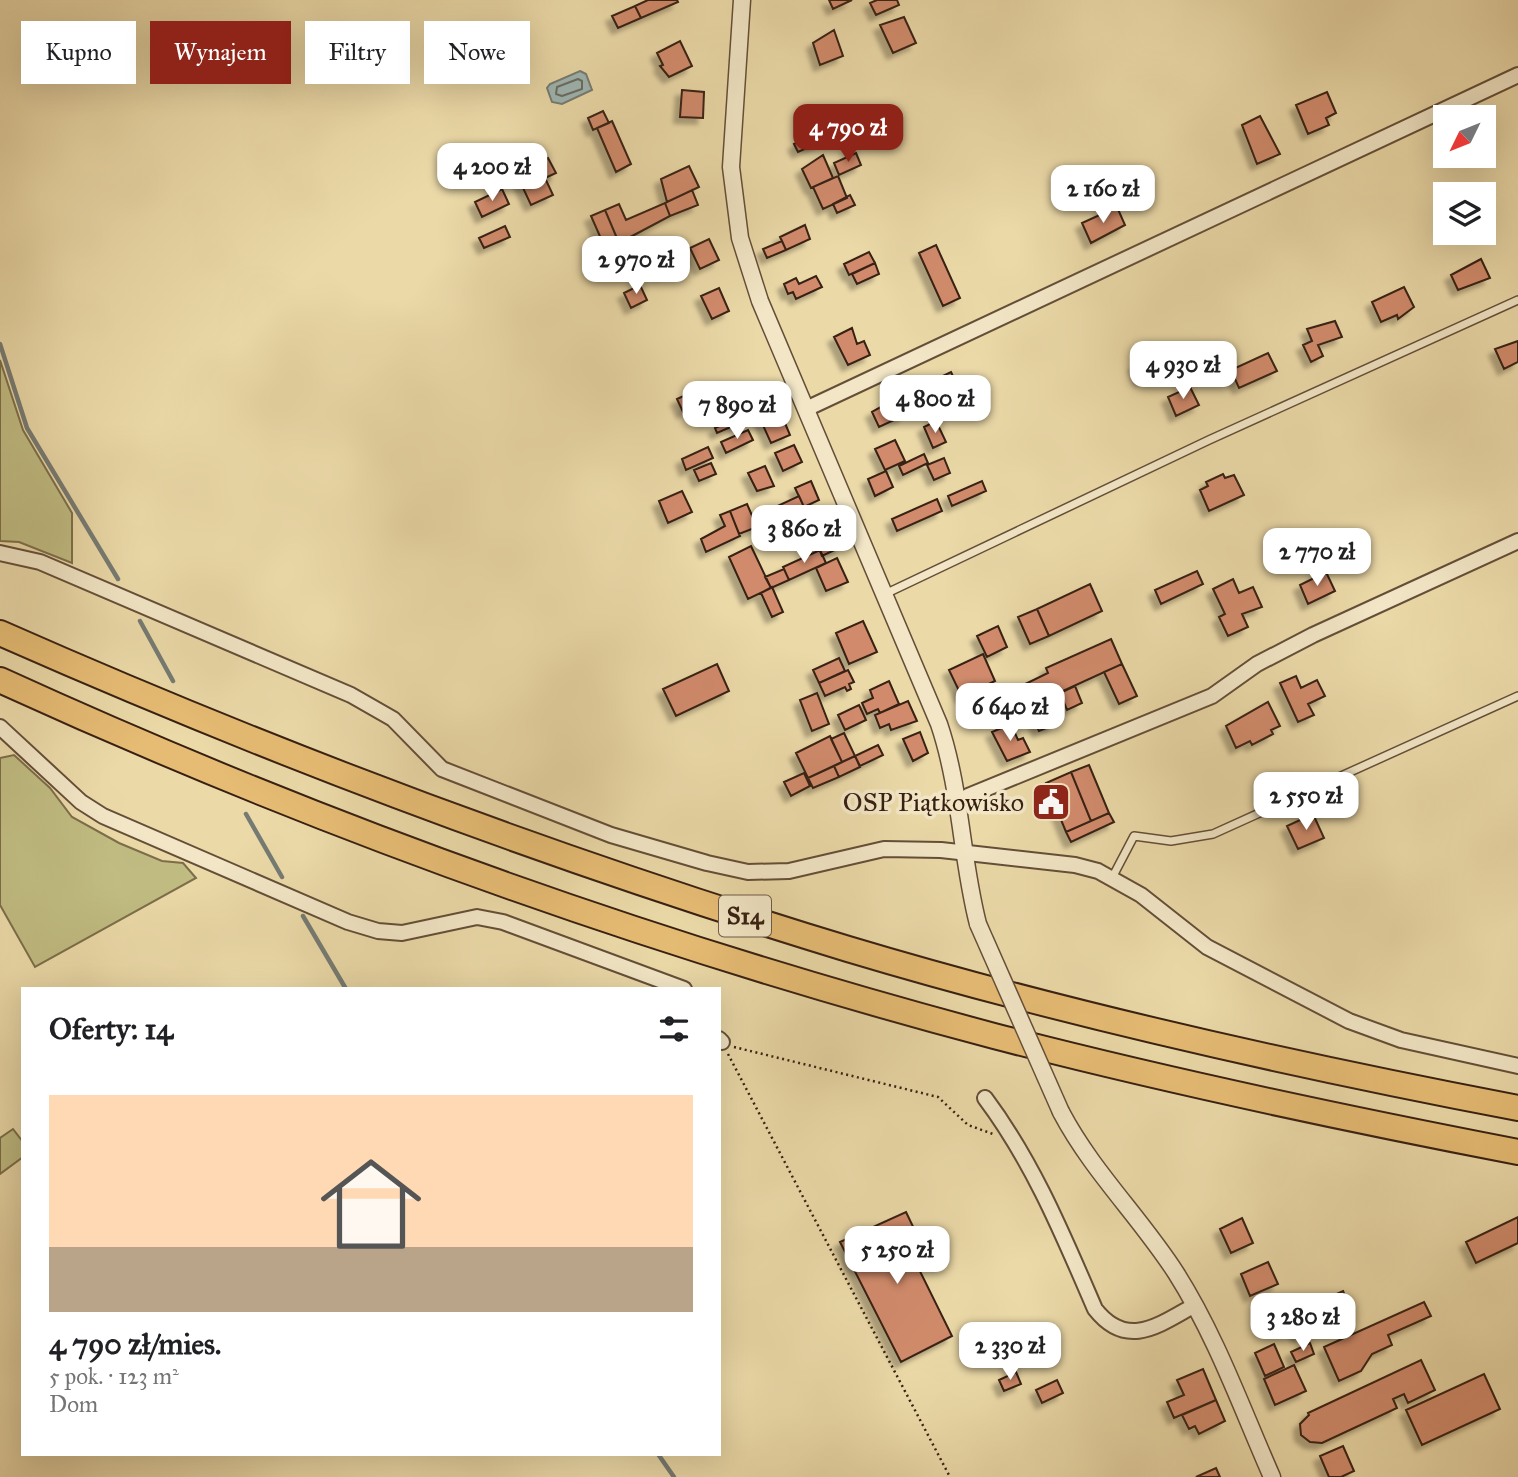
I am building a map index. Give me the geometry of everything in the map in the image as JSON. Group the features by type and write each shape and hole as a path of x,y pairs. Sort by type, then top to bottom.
{"highway":[{"name":"S14","path":"0,633 265,746 405,800 586,864 850,950 1154,1031 1370,1080 1518,1108"},
{"name":"S14","path":"0,680 254,788 406,846 548,898 842,993 1147,1074 1365,1123 1518,1153"}],"street":[{"path":"742,0 731,167 734,203 753,280 946,746 956,788 962,852 978,924 1060,1112 1086,1155 1175,1271 1195,1305 1272,1477"},
{"path":"806,409 1518,75"},
{"path":"968,796 1212,696 1257,664 1313,635 1518,541"},
{"path":"0,553 40,562 351,695 393,719 442,769 611,835 748,872 789,871 884,849 962,852 1075,865 1112,877 1141,895 1207,947 1349,1021 1401,1040 1518,1066"},
{"path":"0,727 81,802 103,816 348,922 378,931 402,933 477,916 503,922 679,987"},
{"path":"985,1098 1017,1143 1050,1203 1095,1309 1107,1324 1123,1331 1140,1331 1156,1327 1195,1305"}],"lane":[{"path":"884,594 1209,440 1518,300"},
{"path":"1112,877 1134,836 1171,841 1213,834 1518,696"}],"path":[{"path":"721,1041 780,1060 938,1097 968,1125 1017,1143"},
{"path":"721,1043 950,1477"}],"shaded area":[{"path":"0,360 23,430 72,513 72,563 19,542 0,541"},
{"path":"14,755 50,788 72,817 119,843 162,861 183,863 196,878 35,967 0,905 0,758"},
{"path":"13,1129 21,1139 21,1158 0,1174 0,1138"}],"water":[{"path":"580,71 586,74 592,90 562,104 552,102 547,88 550,84"}],"building":[{"path":"648,0 678,2 641,18 635,6"},
{"path":"829,0 852,0 833,9"},
{"path":"877,0 897,0 899,5 876,15 870,3"},
{"path":"635,6 641,18 618,28 612,16"},
{"path":"904,17 916,43 893,53 880,25"},
{"path":"834,30 843,56 820,65 813,43"},
{"path":"680,41 692,66 669,77 660,66 663,65 657,53"},
{"path":"682,90 704,92 703,118 680,117"},
{"path":"1327,92 1336,113 1326,118 1329,125 1308,134 1296,105"},
{"path":"603,111 609,123 593,130 588,118"},
{"path":"836,112 845,131 798,152 794,144 830,127 825,117"},
{"path":"1260,116 1280,154 1257,164 1242,125"},
{"path":"612,121 631,164 616,172 597,128"},
{"path":"856,153 861,165 839,175 834,163"},
{"path":"823,155 833,178 811,188 802,169"},
{"path":"548,158 556,173 545,178 553,195 531,205 516,173"},
{"path":"689,166 699,187 667,202 661,179"},
{"path":"838,176 847,198 823,209 813,187"},
{"path":"502,189 509,204 482,217 475,202"},
{"path":"692,190 698,205 670,216 665,203"},
{"path":"850,195 855,205 837,213 833,204"},
{"path":"665,203 670,216 619,243 605,210 619,204 626,220"},
{"path":"1117,207 1125,225 1091,243 1082,223"},
{"path":"605,210 619,243 606,250 591,216"},
{"path":"805,225 810,239 786,250 780,237"},
{"path":"505,226 510,237 484,248 479,238"},
{"path":"709,239 719,260 700,269 690,248"},
{"path":"782,241 786,250 767,258 763,249"},
{"path":"936,245 960,298 943,306 919,253"},
{"path":"869,252 875,263 849,275 844,264"},
{"path":"676,254 681,265 662,274 657,263"},
{"path":"1481,259 1490,278 1458,290 1451,275"},
{"path":"875,263 879,274 857,284 852,274"},
{"path":"816,276 822,287 796,299 793,292 788,294 784,284 796,278 799,284"},
{"path":"640,285 647,300 631,308 624,293"},
{"path":"1404,287 1414,307 1398,319 1397,315 1381,322 1372,302"},
{"path":"719,288 729,311 712,319 701,296"},
{"path":"1335,321 1342,337 1318,345 1323,356 1311,362 1303,345 1312,341 1307,329"},
{"path":"852,328 857,344 864,341 870,355 848,365 834,337"},
{"path":"1518,341 1518,362 1504,369 1495,349"},
{"path":"1268,353 1277,371 1239,388 1231,370"},
{"path":"1149,358 1156,373 1141,379 1135,365"},
{"path":"951,372 959,389 938,399 930,382"},
{"path":"1190,387 1199,405 1176,416 1168,397"},
{"path":"692,392 698,405 683,412 677,399"},
{"path":"897,398 905,415 879,427 872,412"},
{"path":"777,404 790,435 771,443 757,412"},
{"path":"745,414 747,420 717,433 715,428"},
{"path":"936,421 946,442 933,448 924,427"},
{"path":"748,430 753,440 726,453 721,442"},
{"path":"895,440 905,461 885,470 875,449"},
{"path":"794,445 802,462 783,471 775,453"},
{"path":"708,447 713,458 686,470 682,459"},
{"path":"924,454 928,463 903,475 899,466"},
{"path":"944,458 950,473 934,480 927,465"},
{"path":"711,463 716,474 699,481 694,470"},
{"path":"765,466 774,486 757,491 748,473"},
{"path":"886,471 893,487 875,496 868,479"},
{"path":"1223,474 1225,478 1234,475 1244,495 1209,511 1200,490 1208,486 1206,482"},
{"path":"811,481 819,500 804,507 795,488"},
{"path":"982,481 986,491 952,506 948,496"},
{"path":"682,491 692,512 668,523 659,501"},
{"path":"799,496 804,507 761,527 756,516"},
{"path":"937,499 942,511 897,531 892,519"},
{"path":"747,504 757,527 739,534 730,511"},
{"path":"730,511 740,536 706,552 701,539 725,526 720,515"},
{"path":"830,524 841,547 822,556 812,532"},
{"path":"751,546 771,588 748,599 729,557"},
{"path":"820,550 826,563 789,580 783,567"},
{"path":"837,558 848,582 826,591 816,568"},
{"path":"784,569 789,580 771,588 765,577"},
{"path":"1197,571 1203,584 1161,604 1155,590"},
{"path":"1326,572 1335,591 1308,604 1300,585"},
{"path":"1233,579 1239,593 1253,587 1262,607 1242,614 1248,627 1228,636 1219,617 1225,614 1213,589"},
{"path":"1090,584 1102,611 1049,636 1037,609"},
{"path":"772,587 783,612 772,617 761,593"},
{"path":"1037,609 1049,636 1030,644 1018,617"},
{"path":"863,621 877,652 849,664 836,633"},
{"path":"998,626 1007,647 987,657 977,636"},
{"path":"1111,639 1122,664 1028,707 1019,687 1048,673 1046,668"},
{"path":"983,654 995,681 962,697 949,670"},
{"path":"839,658 845,671 819,683 813,670"},
{"path":"717,664 729,691 676,716 663,689"},
{"path":"1122,664 1137,696 1119,704 1104,672"},
{"path":"848,670 854,682 849,684 851,689 847,691 845,687 825,696 819,683"},
{"path":"1296,676 1301,688 1317,680 1325,696 1308,704 1314,715 1298,722 1280,683"},
{"path":"889,681 899,704 880,713 878,709 867,714 862,703 873,698 870,690"},
{"path":"1075,686 1082,703 1067,710 1060,693"},
{"path":"817,693 829,724 812,731 800,700"},
{"path":"1060,693 1064,703 1050,713 1044,700"},
{"path":"1044,700 1054,725 1039,731 1028,707"},
{"path":"908,701 917,721 891,730 889,724 880,728 875,715"},
{"path":"1268,702 1280,726 1271,730 1273,734 1252,745 1250,741 1236,748 1226,726"},
{"path":"859,705 866,720 845,730 838,715"},
{"path":"1011,724 1018,740 1023,738 1030,752 1007,761 992,732"},
{"path":"920,732 928,753 913,761 903,739"},
{"path":"844,733 855,756 842,762 831,739"},
{"path":"830,736 842,762 808,778 796,753"},
{"path":"878,745 883,755 860,766 855,756"},
{"path":"855,756 860,767 839,777 834,766"},
{"path":"1089,765 1109,813 1091,821 1071,772"},
{"path":"834,766 839,777 813,788 808,778"},
{"path":"1071,772 1091,821 1066,832 1046,783"},
{"path":"804,773 810,786 791,796 784,782"},
{"path":"1109,813 1114,822 1071,842 1066,832"},
{"path":"1313,814 1324,838 1298,849 1287,826"},
{"path":"906,1212 918,1237 910,1241 913,1245 908,1247 952,1336 901,1362 840,1242"},
{"path":"1518,1217 1518,1243 1476,1263 1466,1242"},
{"path":"1242,1218 1253,1243 1231,1253 1220,1229"},
{"path":"1268,1262 1278,1284 1250,1296 1241,1274"},
{"path":"1343,1291 1353,1315 1331,1324 1321,1301"},
{"path":"1295,1301 1309,1331 1298,1336 1292,1322 1288,1324 1281,1308"},
{"path":"1424,1302 1431,1316 1388,1335 1392,1345 1372,1354 1361,1371 1339,1381 1324,1347"},
{"path":"1310,1343 1314,1354 1296,1362 1291,1352"},
{"path":"1274,1344 1284,1367 1265,1376 1255,1353"},
{"path":"1421,1360 1435,1390 1408,1403 1404,1394 1393,1399 1397,1408 1322,1443 1310,1442 1301,1435 1300,1424 1308,1413"},
{"path":"1294,1365 1306,1391 1275,1405 1264,1379"},
{"path":"1203,1369 1216,1400 1174,1418 1167,1402 1184,1395 1177,1380"},
{"path":"1016,1372 1021,1384 1004,1391 999,1380"},
{"path":"1484,1374 1500,1409 1422,1445 1406,1410"},
{"path":"1057,1380 1063,1393 1042,1403 1036,1390"},
{"path":"1216,1400 1225,1421 1199,1434 1195,1426 1189,1429 1182,1415"},
{"path":"1343,1446 1354,1471 1341,1477 1329,1477 1320,1456"},
{"path":"1216,1468 1220,1477 1196,1477"}],"waterway":[{"path":"0,344 27,428 118,579"},
{"path":"140,621 173,681"},
{"path":"246,814 282,877"},
{"path":"303,916 345,987"},
{"path":"659,1456 674,1477"}],"place":[{"name":"OSP Piątkowisko","path":"1051,802"}]}
